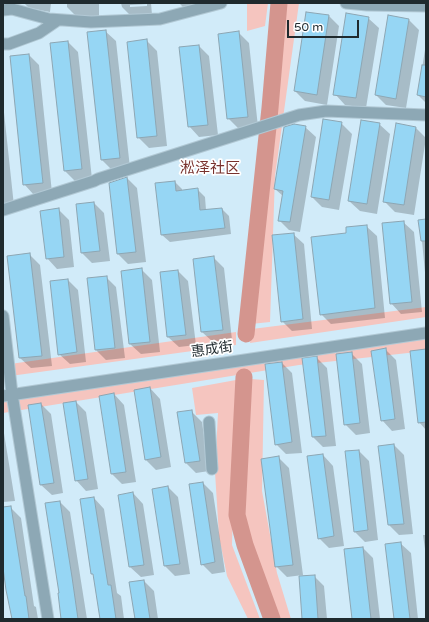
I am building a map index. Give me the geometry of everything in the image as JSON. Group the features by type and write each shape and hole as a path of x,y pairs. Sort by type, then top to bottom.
{"street":[{"path":"3,10 12,9 49,19 91,22 160,19 221,3"},
{"path":"346,3 367,5 426,6"},
{"path":"3,44 8,44 39,33 58,20"},
{"path":"3,210 299,115 326,111 426,115"},
{"path":"3,316 8,395 48,619"},
{"name":"惠成街","path":"8,395 426,333"},
{"path":"209,422 212,469"}],"shaded area":[{"path":"247,3 268,3 265,26 247,31"},
{"path":"281,3 299,3 275,176 270,322 251,324 274,90"},
{"path":"426,307 426,317 250,343 252,329"},
{"path":"236,332 236,345 3,377 3,365"},
{"path":"426,338 426,351 299,365 3,413 3,402 314,351"},
{"path":"251,379 264,380 262,491 277,573 291,619 276,619 244,536"},
{"path":"236,380 232,545 260,619 248,619 227,576 219,536 215,472 218,413 196,415 192,388"}],"building":[{"path":"306,12 329,15 317,95 294,91"},
{"path":"346,13 369,17 356,98 333,95"},
{"path":"388,15 409,19 396,99 375,95"},
{"path":"106,30 120,158 101,160 87,32"},
{"path":"239,31 248,117 227,119 218,34"},
{"path":"147,39 157,136 137,138 127,42"},
{"path":"68,41 82,169 64,171 50,43"},
{"path":"199,45 208,125 188,127 179,47"},
{"path":"29,54 43,183 23,185 10,56"},
{"path":"422,65 426,65 426,97 417,95"},
{"path":"323,119 342,122 329,200 311,197"},
{"path":"361,120 380,123 367,204 348,201"},
{"path":"396,123 416,127 404,205 383,202"},
{"path":"294,124 306,126 290,222 278,221 283,191 274,189 284,127"},
{"path":"127,177 136,252 117,254 109,183"},
{"path":"175,181 176,191 198,188 200,210 222,208 225,228 161,235 155,183"},
{"path":"94,202 100,251 81,253 76,204"},
{"path":"59,208 64,257 46,259 40,211"},
{"path":"426,219 426,241 421,241 418,220"},
{"path":"404,221 412,302 390,304 382,223"},
{"path":"367,225 375,308 320,315 311,237 346,233 346,227"},
{"path":"294,233 303,319 281,322 272,235"},
{"path":"30,253 42,356 19,358 7,256"},
{"path":"214,256 223,330 201,332 193,259"},
{"path":"142,268 150,342 129,344 121,271"},
{"path":"178,270 186,335 167,337 160,272"},
{"path":"107,276 115,348 95,350 87,278"},
{"path":"68,279 77,352 58,355 50,281"},
{"path":"386,348 395,419 381,421 371,351"},
{"path":"426,349 426,422 418,423 410,351"},
{"path":"352,352 360,423 344,425 336,354"},
{"path":"317,356 326,436 312,437 302,358"},
{"path":"282,362 292,442 275,445 265,364"},
{"path":"150,387 161,457 145,460 134,390"},
{"path":"114,393 126,472 111,474 99,396"},
{"path":"76,401 88,479 75,481 63,403"},
{"path":"41,403 54,483 40,485 28,405"},
{"path":"192,410 200,461 185,463 177,412"},
{"path":"394,444 404,524 388,525 378,446"},
{"path":"359,450 368,530 354,532 345,451"},
{"path":"323,454 334,536 318,539 307,456"},
{"path":"279,456 293,565 275,567 261,459"},
{"path":"203,482 215,562 201,565 189,484"},
{"path":"168,486 180,564 164,566 152,489"},
{"path":"133,492 144,565 129,567 118,495"},
{"path":"94,497 108,585 111,585 116,619 100,619 93,574 91,574 80,499"},
{"path":"60,501 78,619 61,619 59,593 45,503"},
{"path":"11,506 29,619 12,619 6,590 3,568 3,507"},
{"path":"401,542 410,619 394,619 385,544"},
{"path":"363,547 371,619 352,619 344,549"},
{"path":"315,575 318,619 302,619 299,576"},
{"path":"144,580 150,619 135,619 129,582"}],"waterway":[{"path":"246,334 270,108 279,3"},
{"path":"244,377 237,515 245,545 272,619"}],"district":[{"name":"淞泽社区","path":"210,169"}]}
